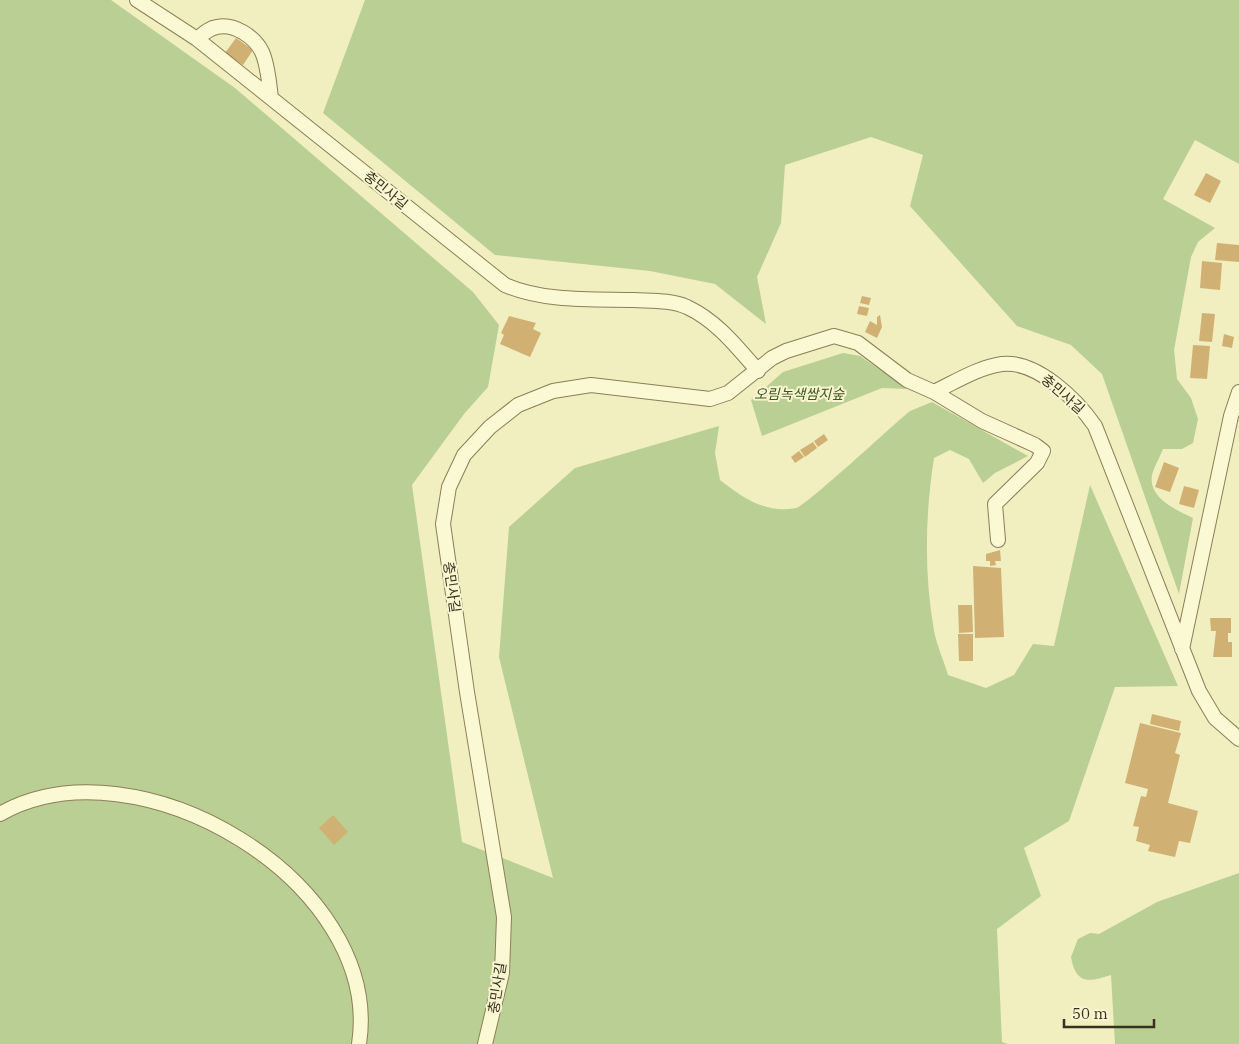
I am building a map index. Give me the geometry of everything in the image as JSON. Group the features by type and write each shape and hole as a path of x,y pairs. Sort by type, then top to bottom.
{"street":[{"name":"충민사길","path":"137,0 197,39 505,285 526,292 549,296 679,304 701,315 721,329 758,371"},
{"path":"197,39 211,29 221,26 243,33 254,40 264,58 271,98"},
{"name":"충민사길","path":"485,1044 502,973 504,918 467,692 444,524 449,487 464,455 490,427 518,405 553,391 591,385 710,399 728,393 772,358 786,351 834,336 858,343 907,380 934,392 1003,364 1034,370 1080,406 1096,426 1182,649 1211,712 1220,724 1239,739"},
{"path":"934,392 982,421 1035,445 1043,451 1042,457 1037,463 995,504 998,540"},
{"path":"1182,649 1232,416 1239,392"},
{"path":"0,814 27,802 59,794 83,792 120,795 160,804 190,814 257,851 299,888 327,919 340,939 354,975 360,1003 359,1044"}],"green space":[{"path":"0,0 111,0 235,88 473,292 499,325 488,387 464,414 412,485 462,842 553,878 499,657 509,527 575,468 719,426 715,453 720,480 737,493 765,507 775,509 796,508 832,480 910,411 932,402 1028,456 995,473 983,483 969,459 950,450 934,458 927,523 927,566 934,631 948,675 986,688 1014,675 1033,644 1054,646 1090,485 1178,686 1115,687 1069,821 1024,848 1041,896 997,929 1002,1042 1008,1044 0,1044"},
{"path":"365,0 1239,0 1239,164 1195,140 1163,199 1215,228 1198,242 1191,257 1174,350 1177,379 1191,398 1198,419 1193,443 1182,449 1163,449 1152,475 1154,490 1159,497 1172,507 1193,518 1179,594 1102,374 1071,345 1017,326 910,206 923,155 871,137 785,165 781,223 757,277 766,324 715,284 650,271 495,255 323,113"},
{"name":"오림녹색쌈지숲","path":"843,353 860,356 908,389 882,388 762,436 751,400 783,372"},
{"path":"1239,873 1239,1044 1115,1044 1111,975 1090,980 1080,977 1076,973 1071,957 1078,939 1090,933 1099,934 1157,902"}],"building":[{"path":"236,38 253,50 243,65 225,53"},
{"path":"1206,173 1221,181 1210,203 1194,195"},
{"path":"1217,243 1239,245 1239,262 1215,260"},
{"path":"1202,261 1222,263 1220,290 1200,288"},
{"path":"862,296 871,298 869,305 860,303"},
{"path":"859,306 869,308 867,316 857,314"},
{"path":"1202,313 1215,314 1212,342 1199,341"},
{"path":"880,315 882,327 877,338 865,332 870,321 877,325 877,317"},
{"path":"509,316 536,323 533,329 541,333 530,357 500,344 504,335 501,333"},
{"path":"1224,334 1234,337 1232,348 1222,346"},
{"path":"1193,345 1210,346 1207,379 1190,378"},
{"path":"824,434 828,440 818,447 814,441"},
{"path":"813,442 817,448 805,457 800,450"},
{"path":"799,451 804,457 795,463 791,457"},
{"path":"1164,462 1179,468 1170,492 1155,487"},
{"path":"1184,486 1199,490 1194,508 1179,504"},
{"path":"1000,550 1001,561 995,561 996,565 990,566 990,561 986,561 986,554"},
{"path":"973,566 1001,568 1004,637 975,638"},
{"path":"958,605 972,605 973,632 959,633"},
{"path":"1210,618 1231,618 1231,633 1228,633 1228,642 1232,642 1232,657 1213,657 1216,631 1211,631"},
{"path":"958,634 973,634 973,661 959,661"},
{"path":"1152,714 1181,721 1179,731 1150,724"},
{"path":"1140,723 1181,733 1175,753 1180,755 1168,803 1198,811 1190,843 1179,841 1175,857 1148,851 1150,845 1136,841 1139,827 1133,826 1141,796 1146,797 1148,789 1125,783"},
{"path":"333,815 348,832 334,845 319,828"}]}
